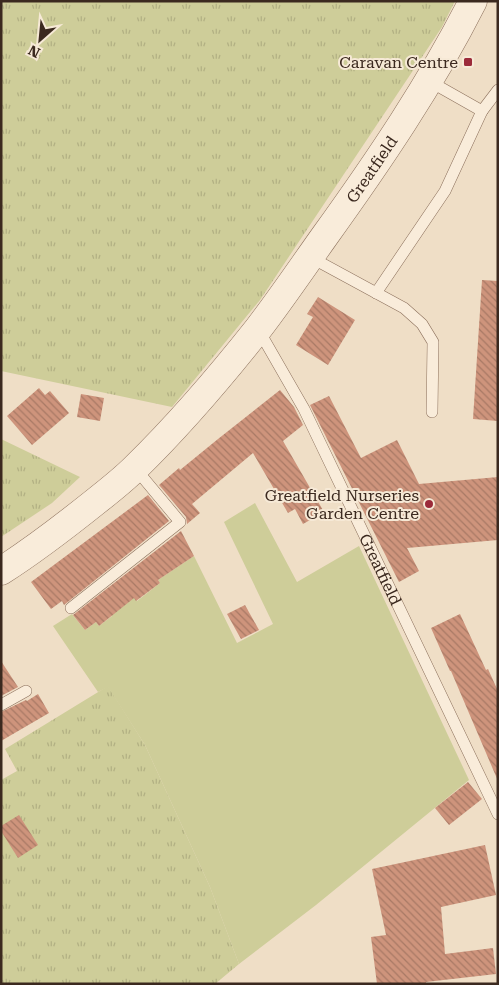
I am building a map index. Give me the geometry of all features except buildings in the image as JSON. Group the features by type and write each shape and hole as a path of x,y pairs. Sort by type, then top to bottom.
{"street":[{"name":"Greatfield","path":"1,571 66,525 135,468 172,430 258,329 348,203 429,81 456,36 473,1"}],"lane":[{"path":"429,81 482,112"},
{"path":"376,293 445,190 482,112 498,90"},
{"path":"310,256 404,308 422,324 433,342 432,412"},
{"name":"Greatfield","path":"258,329 304,409 498,814"},
{"path":"71,608 180,522 135,468"},
{"path":"1,705 26,691"}],"green space":[{"path":"1,1 455,1 442,27 260,300 172,407 1,371"},
{"path":"1,439 80,477 52,503 1,537"},
{"path":"255,503 297,582 359,546 469,780 316,905 239,964 210,887 145,745 108,687 98,692 53,626 72,614 85,630 96,622 99,626 112,616 109,612 132,595 137,601 160,583 158,580 194,556 237,643 273,624 224,522"},
{"path":"108,686 145,745 210,887 239,964 215,984 1,984 1,780 17,771 5,749"}],"place":[{"name":"Caravan Centre","path":"468,62"},
{"name":"Greatfield Nurseries Garden Centre","path":"429,504"}]}
